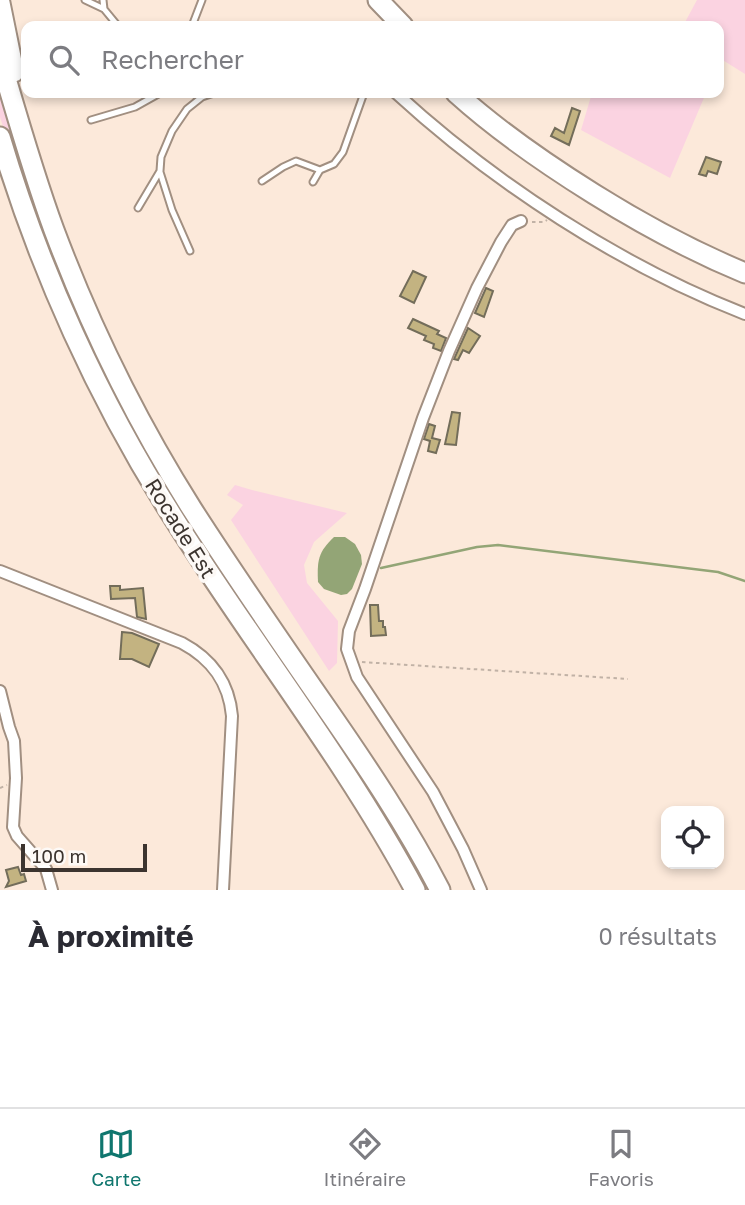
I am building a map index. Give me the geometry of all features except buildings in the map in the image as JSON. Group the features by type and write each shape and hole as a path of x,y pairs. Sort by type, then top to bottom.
{"highway":[{"path":"361,0 381,21"},
{"path":"378,0 398,21"},
{"path":"0,3 38,186"},
{"path":"0,58 38,186"},
{"path":"462,98 552,168 645,226 745,273"},
{"path":"481,98 543,146 649,214 745,260"},
{"name":"Rocade Est","path":"0,137 41,257 66,316 145,472 232,608 362,798 415,890"},
{"path":"0,156 18,192"},
{"name":"Rocade Est","path":"38,186 88,311 138,414 166,464 249,595 379,786 440,890"}],"street":[{"path":"401,98 461,148 575,229 646,269 745,314"},
{"path":"481,890 433,792 357,677 347,649 349,631 449,351 501,242 512,225 521,220"},
{"path":"0,571 182,643 206,659 219,674 227,690 232,716 223,890"},
{"path":"0,691 14,741 16,778 13,827 17,836 46,869 52,890"}],"lane":[{"path":"85,0 104,9 114,21"},
{"path":"103,0 104,9"},
{"path":"194,21 202,0"},
{"path":"91,120 135,107 151,98"},
{"path":"190,251 172,210 160,171 161,157 172,131 187,109 201,98"},
{"path":"313,182 320,170 334,164 343,152 362,98"},
{"path":"262,181 296,160 320,170"},
{"path":"138,208 160,171"}],"path":[{"path":"521,220 528,223 544,222 553,215"},
{"path":"351,663 372,662 628,679"}],"shaded area":[{"path":"697,0 745,0 745,74 724,61 724,21 686,21"},
{"path":"0,81 77,301 68,305 0,117"},
{"path":"591,98 704,98 670,178 581,130"},
{"path":"111,375 431,886 426,890 423,890 180,518 102,378"},
{"path":"235,485 347,513 314,542 304,565 307,583 338,621 337,663 329,671 231,520 243,505 227,495"},
{"path":"334,537 345,537 355,544 361,555 362,564 352,589 347,594 341,595 324,589 318,582 320,557"}],"waterway":[{"path":"381,568 498,545 718,572 745,581"}]}
